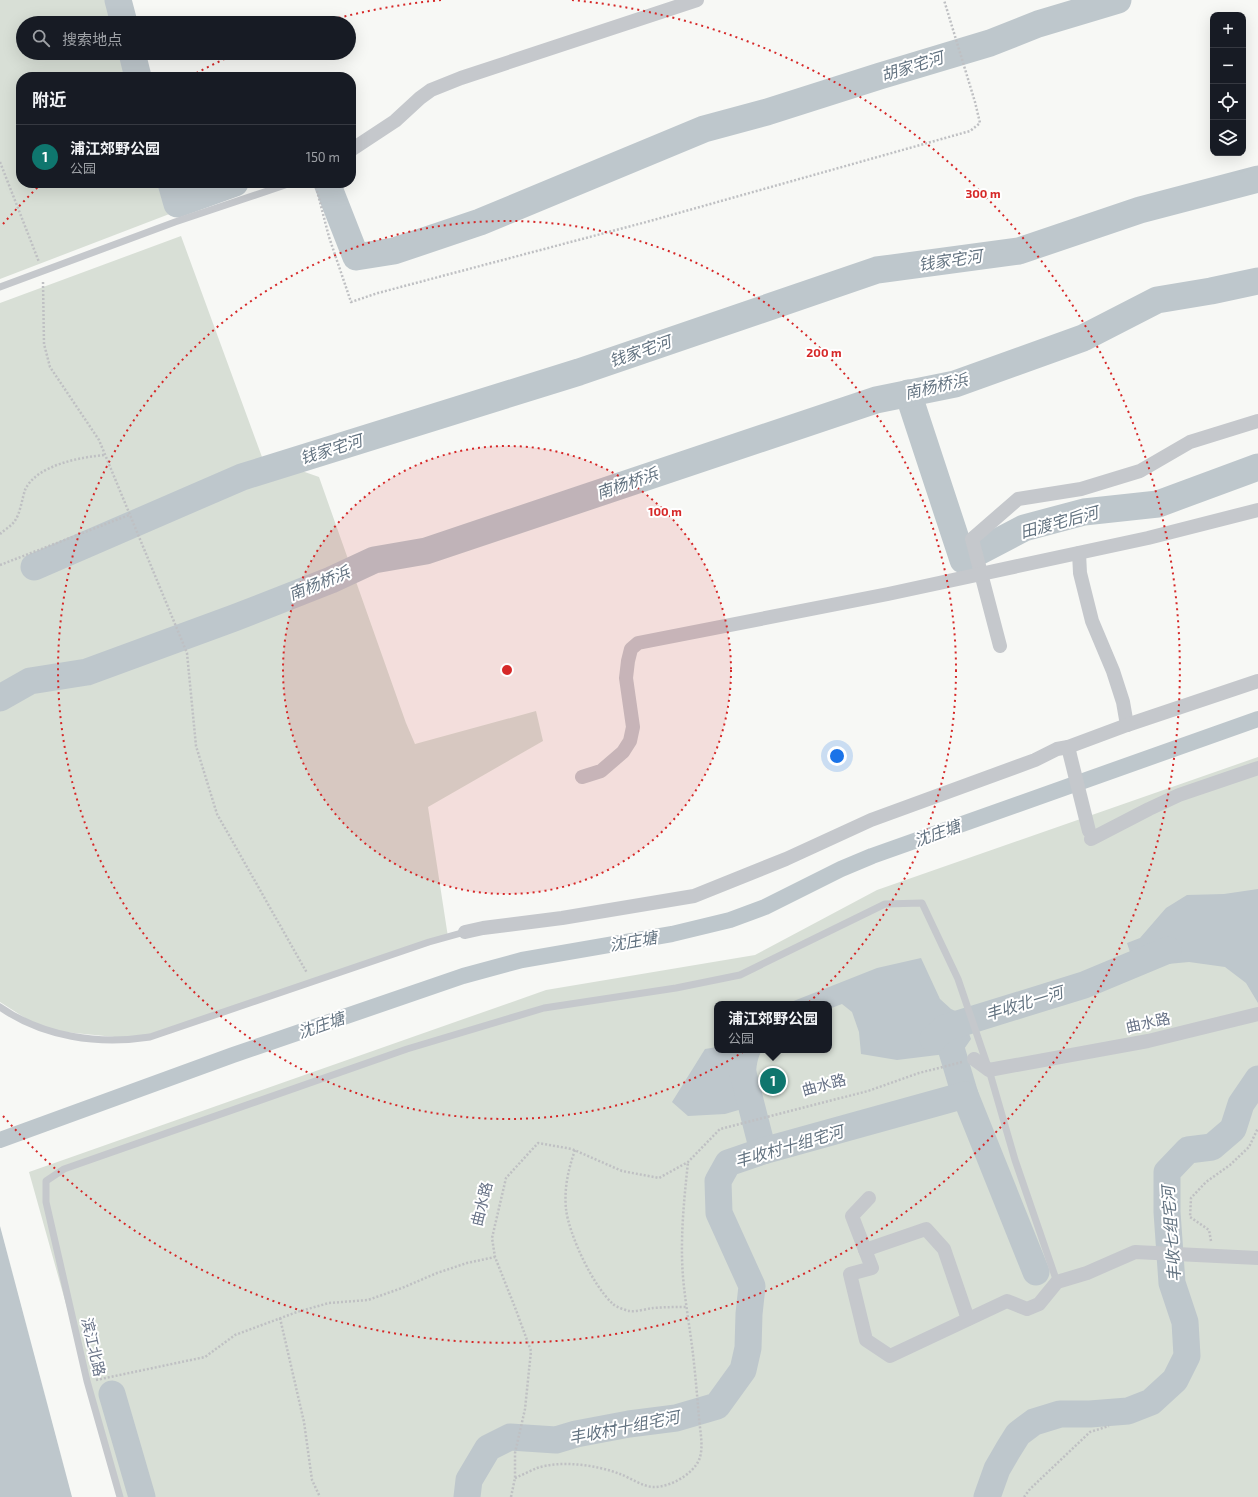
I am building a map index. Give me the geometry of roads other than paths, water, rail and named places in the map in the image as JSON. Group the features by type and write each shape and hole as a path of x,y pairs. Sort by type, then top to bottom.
{"street":[{"path":"356,147 395,121 420,98 437,88 461,78 682,2 697,0"},
{"path":"1000,646 979,571 972,539 1018,499 1081,489 1140,471 1190,442 1258,421"},
{"path":"582,776 601,770 623,752 630,741 633,727 626,678 631,649 638,643 888,594 979,571 1080,553 1148,538 1258,510"},
{"path":"1080,553 1080,573 1092,621 1113,671 1123,702 1127,724"},
{"path":"465,932 483,928 562,918 694,896 786,859 871,820 1035,760 1057,749 1068,750 1127,724 1258,680"},
{"path":"1068,750 1090,835 1179,795 1258,768"},
{"name":"曲水路","path":"989,1070 1148,1041 1258,1014"},
{"path":"974,1059 989,1070"},
{"path":"869,1198 852,1216 872,1268 850,1274 866,1340 890,1356 1007,1301 1027,1309 1039,1304 1057,1282 1087,1273 1135,1252 1190,1256 1258,1258"},
{"path":"865,1250 926,1229 944,1248 968,1319"}],"lane":[{"path":"0,287 175,222 276,188"},
{"name":"滨江北路","path":"120,1497 87,1381 46,1202 46,1181 64,1169 407,1049 544,1008 676,988 740,975 885,904 922,903 958,979 989,1070"},
{"path":"0,1007 12,1016 26,1023 44,1030 68,1036 105,1040 150,1037 429,942 465,932"},
{"path":"989,1070 1015,1160 1057,1282"}],"waterway":[{"name":"钱家宅河","path":"118,0 122,16"},
{"name":"钱家宅河","path":"329,188 356,257 394,251 480,222 704,129 767,112 990,43 1038,24 1118,0"},
{"name":"钱家宅河","path":"134,60 137,72"},
{"name":"钱家宅河","path":"34,567 242,477 579,372 877,270 1019,251 1140,210 1258,179"},
{"name":"钱家宅河","path":"172,188 177,204 221,188"},
{"name":"南杨桥浜","path":"0,698 30,681 87,672 234,618 331,580 374,560 426,551 876,400 955,384 1083,338 1157,300 1258,281"},
{"name":"田渡宅后河","path":"908,393 963,560 1024,528 1084,512 1158,504 1258,467"},
{"name":"沈庄塘","path":"0,1140 233,1055 463,976 522,960 672,934 730,920 765,907 841,869 872,856 1258,719"},
{"name":"丰收北一河","path":"933,1039 945,1028 1084,985 1168,950"},
{"path":"945,1028 965,1095"},
{"name":"丰收北一河","path":"744,1053 742,1069 763,1151"},
{"name":"丰收七组宅河","path":"987,1497 997,1469 1018,1434 1034,1422 1060,1414 1090,1414 1128,1411 1151,1402 1175,1380 1187,1356 1185,1322 1172,1283 1167,1212 1167,1172 1188,1150 1212,1147 1233,1129 1241,1104 1258,1079"},
{"name":"丰收村十组宅河","path":"467,1497 469,1480 488,1448 510,1437 556,1440 576,1434 629,1424 676,1418 717,1406 743,1370 748,1348 752,1286 719,1213 718,1181 728,1163 763,1151 965,1095 1036,1272"},
{"path":"112,1394 142,1497"}],"place":[{"name":"浦江郊野公园","path":"773,1081"}],"water label":[{"name":"胡家宅河","path":"912,66"}]}
